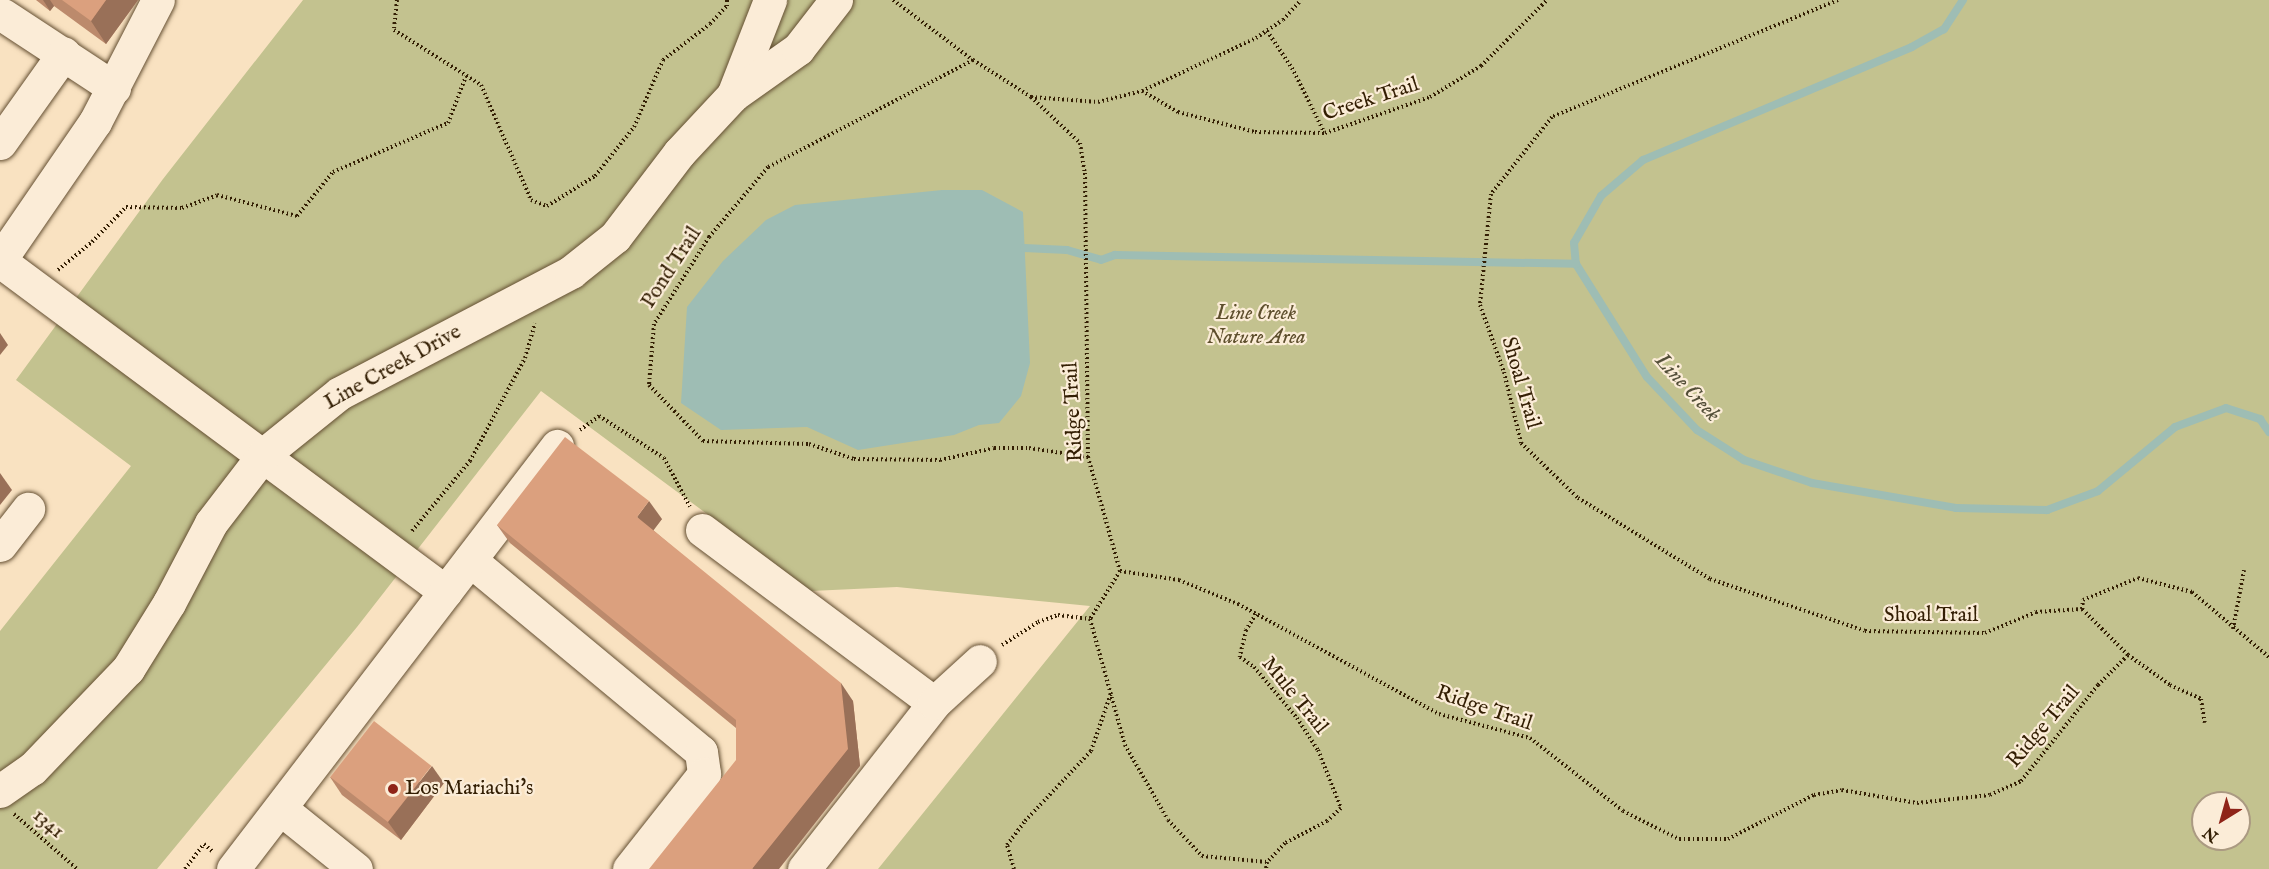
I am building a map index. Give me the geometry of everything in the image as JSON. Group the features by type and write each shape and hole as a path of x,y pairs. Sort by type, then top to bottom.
{"street":[{"path":"158,0 95,122 0,261 264,454 446,592"},
{"name":"Line Creek Drive","path":"733,95 770,0"},
{"name":"Line Creek Drive","path":"3,799 128,669 169,603 211,523 264,454 340,393 571,272 615,237 679,153 733,95 798,49 836,0"},
{"path":"1,15 64,53 114,88"},
{"path":"0,143 64,53"},
{"path":"234,868 557,446"},
{"path":"0,545 28,509"},
{"path":"702,530 934,703"},
{"path":"470,560 701,752 704,774 629,869"},
{"path":"804,869 934,703 980,661"},
{"path":"281,809 356,869"}],"path":[{"path":"398,0 394,30 481,85 531,200 547,206 595,176 634,127 663,60 710,24 727,6 727,0"},
{"path":"893,0 973,60 1031,97 1098,102 1142,91 1267,31 1301,0"},
{"name":"Creek Trail","path":"1142,91 1178,112 1255,132 1325,133 1430,97 1481,66 1547,0"},
{"name":"Shoal Trail","path":"1838,0 1552,117 1491,194 1480,305 1504,372 1521,443 1578,498 1710,579 1865,631 1985,633 2036,612 2082,609"},
{"path":"1267,31 1292,68 1325,133"},
{"name":"Pond Trail","path":"973,60 768,167 709,237 654,324 649,385 703,441 809,444 854,459 940,459 994,447 1029,448 1088,458"},
{"path":"36,288 92,242 126,207 182,208 217,195 297,216 333,172 448,123 466,76"},
{"name":"Ridge Trail","path":"1031,97 1080,143 1085,173 1088,458 1120,571 1179,580 1256,614 1439,714 1530,738 1623,811 1679,839 1728,839 1814,795 1842,790 1917,803 1990,795 2021,781 2098,685 2128,655"},
{"path":"393,551 430,513 470,461 525,358"},
{"path":"557,446 600,416 664,458 702,530"},
{"path":"2233,629 2244,570"},
{"path":"1120,571 1090,619 1125,745 1168,820 1202,856 1267,862 1266,869"},
{"path":"2205,723 2201,699 2170,685 2128,655 2082,609 2083,600 2138,578 2192,592 2233,629 2269,657"},
{"name":"Mule Trail","path":"1256,614 1246,630 1240,657 1254,668 1297,718 1318,750 1341,808 1327,821 1285,843 1267,862"},
{"path":"980,661 1038,622 1058,615 1090,619"},
{"path":"1014,869 1007,845 1025,821 1091,751 1111,693"},
{"name":"1341","path":"3,799 77,869"}],"green space":[{"name":"Line Creek Nature Area","path":"303,0 2269,0 2269,869 878,869 1090,606 897,587 811,591 541,391 357,627 157,869 0,869 0,631 131,466 16,380 163,179"}],"water":[{"path":"942,190 982,190 1023,212 1030,363 1021,396 999,423 979,425 954,435 858,450 807,427 721,430 681,403 687,307 723,261 766,220 795,205"}],"building":[{"path":"62,0 106,0 91,21"},
{"path":"565,437 649,501 637,517 841,683 848,749 752,869 649,869 736,760 736,720 497,525"},
{"name":"Los Mariachi's","path":"374,721 432,766 388,822 330,777"}],"waterway":[{"name":"Line Creek","path":"1963,0 1944,29 1912,47 1643,160 1601,196 1574,243 1576,264 1647,377 1697,430 1744,460 1812,483 1956,508 2047,510 2098,491 2175,427 2226,408 2260,419 2269,432"},
{"path":"1024,248 1067,250 1101,260 1115,255 1576,264"}],"place":[{"name":"Los Mariachi's","path":"393,789"}]}
